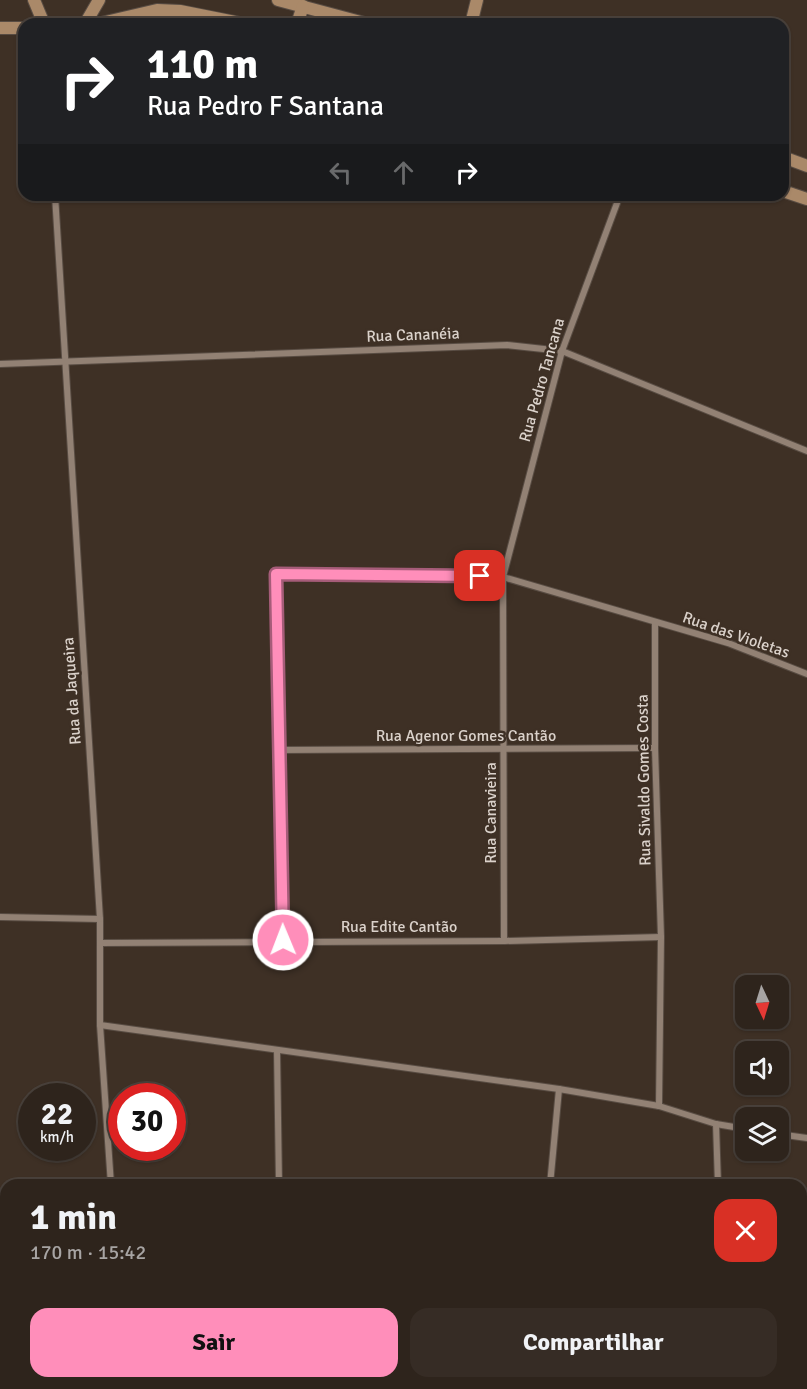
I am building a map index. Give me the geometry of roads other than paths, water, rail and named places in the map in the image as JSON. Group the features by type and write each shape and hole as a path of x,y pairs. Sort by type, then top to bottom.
{"street":[{"path":"34,0 42,18"},
{"path":"89,18 99,0"},
{"path":"278,0 346,18"},
{"path":"472,18 477,0"},
{"path":"299,18 303,6"},
{"path":"123,18 157,10 212,18"},
{"path":"0,28 18,28"},
{"path":"789,159 807,166"},
{"path":"789,193 806,197"},
{"name":"Rua da Jaqueira","path":"55,201 99,919 100,1025 111,1179"},
{"name":"Rua Pedro Tancana","path":"503,577 562,351 618,201"},
{"name":"Rua Cananéia","path":"0,364 507,345 562,351 807,451"},
{"name":"Rua das Violetas","path":"278,750 276,574 503,577 728,643 807,674"},
{"name":"Rua Canavieira","path":"503,577 504,941"},
{"name":"Rua Sivaldo Gomes Costa","path":"656,622 655,748 662,937 659,1106"},
{"name":"Rua Agenor Gomes Cantão","path":"278,750 655,748"},
{"path":"278,750 283,940"},
{"path":"0,917 99,919"},
{"name":"Rua Edite Cantão","path":"100,943 283,940 504,941 662,937"},
{"path":"100,1025 559,1089 659,1106 716,1124 735,1127"},
{"path":"276,1050 279,1179"},
{"path":"551,1179 559,1089"},
{"path":"716,1124 718,1179"},
{"path":"789,1136 807,1138"}]}
